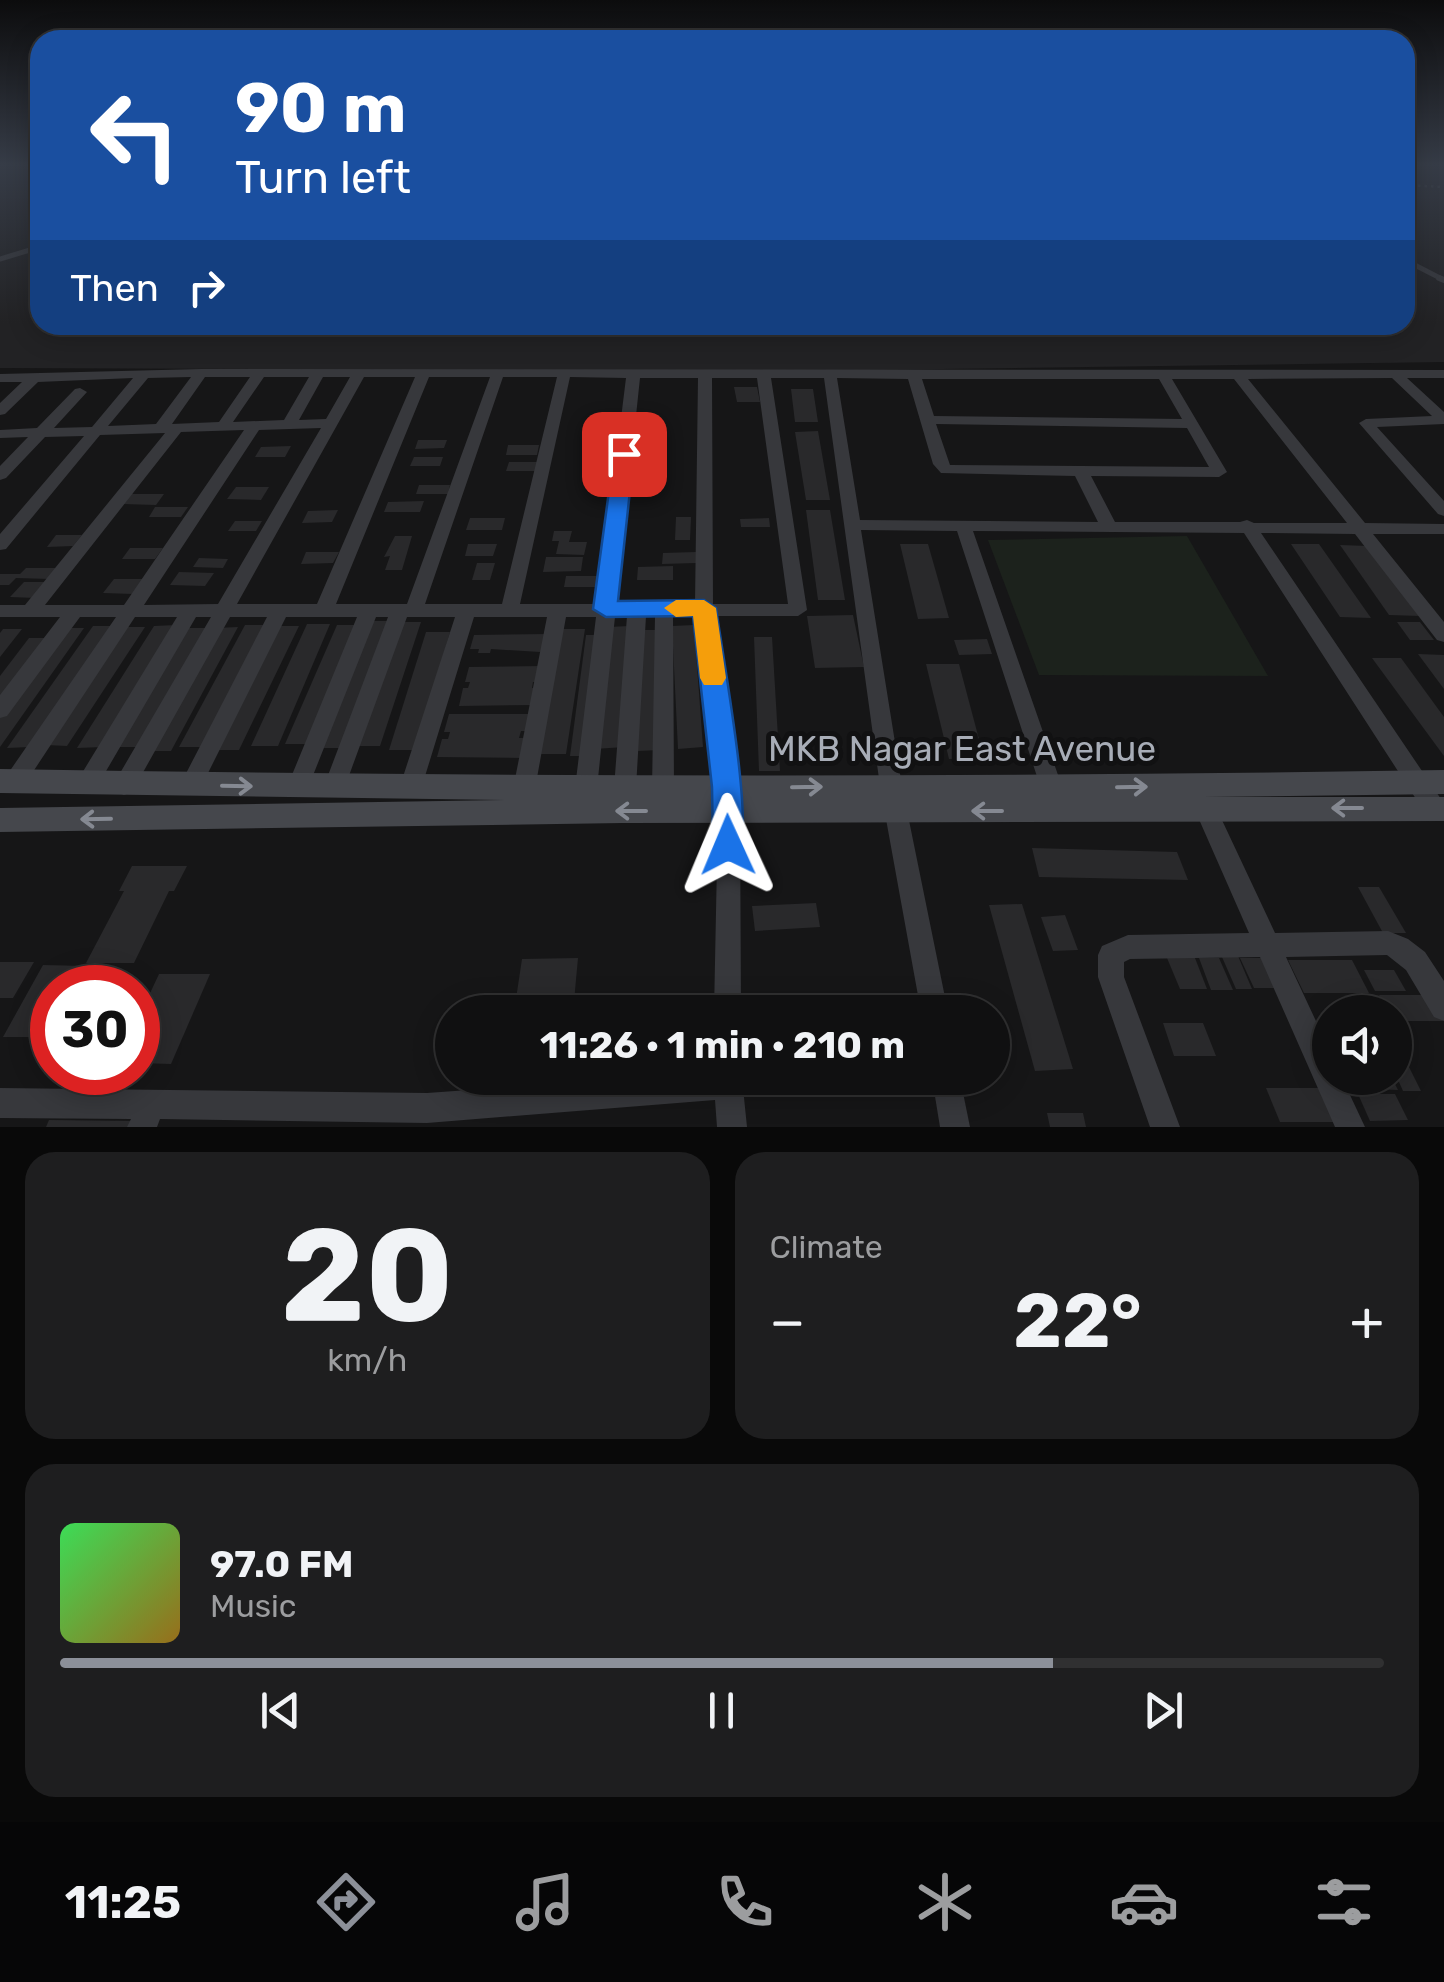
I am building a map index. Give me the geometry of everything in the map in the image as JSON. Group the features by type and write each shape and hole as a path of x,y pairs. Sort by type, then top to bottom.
{"main road":[{"name":"MKB Nagar East Avenue","path":"8,781 124,786 664,788 728,799"},
{"path":"0,820 728,799 1055,799 1205,808 1436,796"},
{"name":"MKB Nagar East Avenue","path":"1055,799 1436,796"}],"street":[{"path":"706,372 704,608 728,799 728,995"},
{"path":"11,614 170,426 201,373"},
{"path":"0,378 201,373 1444,374"},
{"path":"224,426 260,373"},
{"path":"289,424 318,373"},
{"path":"124,786 359,373"},
{"path":"11,614 190,609 798,610 763,373"},
{"path":"0,545 144,374"},
{"path":"1394,374 1444,420"},
{"path":"324,610 423,375"},
{"path":"830,375 893,798 931,995"},
{"path":"914,375 946,470 1219,472 1164,376"},
{"path":"335,786 497,376"},
{"path":"510,610 564,376"},
{"path":"586,788 633,376"},
{"path":"1239,376 1444,635"},
{"path":"0,412 34,378"},
{"path":"0,475 80,392"},
{"path":"927,420 1193,424"},
{"path":"1444,420 1366,423 1444,511"},
{"path":"0,434 331,423"},
{"path":"8,781 255,425"},
{"path":"1082,473 1108,525"},
{"path":"851,525 1444,528"},
{"path":"962,525 1055,799"},
{"path":"1247,525 1436,796"},
{"path":"625,788 636,608"},
{"path":"664,608 664,788"},
{"path":"86,784 190,609"},
{"path":"411,786 467,609"},
{"path":"191,785 280,610"},
{"path":"524,789 558,610"},
{"path":"0,710 75,611"},
{"path":"298,787 368,611"},
{"path":"1205,808 1350,1127"},
{"path":"1165,1127 1111,978 1111,955 1128,948 1388,943 1406,950 1419,962 1444,1008"},
{"path":"0,1103 147,1115 425,1117 610,1095"},
{"path":"729,1095 732,1127"},
{"path":"949,1095 955,1127"}],"lane":[{"path":"0,259 30,250"},
{"path":"1415,265 1444,280"}],"shaded area":[{"path":"0,219 30,219 30,335 1415,335 1415,219 1444,219 1444,362 795,371 0,368"},
{"path":"1187,536 1268,676 1039,675 988,540"}],"building":[{"path":"734,387 757,387 760,402 737,402"},
{"path":"791,389 813,389 818,422 795,422"},
{"path":"818,431 830,500 806,500 795,432"},
{"path":"418,440 447,440 444,448 415,449"},
{"path":"508,445 539,445 537,455 506,455"},
{"path":"291,446 285,457 255,457 261,447"},
{"path":"414,457 443,457 440,466 410,466"},
{"path":"509,462 538,462 536,471 506,471"},
{"path":"419,485 450,485 448,494 416,494"},
{"path":"236,487 269,487 261,500 227,499"},
{"path":"131,494 164,494 156,505 123,504"},
{"path":"424,501 420,512 384,512 388,502"},
{"path":"155,507 188,507 181,517 149,517"},
{"path":"338,510 332,522 302,523 308,511"},
{"path":"806,510 830,510 845,600 818,600"},
{"path":"676,517 691,517 690,540 675,540"},
{"path":"470,518 505,518 502,530 466,530"},
{"path":"769,518 770,527 741,527 740,519"},
{"path":"235,521 262,521 256,531 228,531"},
{"path":"554,531 572,531 569,542 587,542 584,555 556,554 559,541 552,541"},
{"path":"56,535 82,535 73,546 47,547"},
{"path":"395,536 412,536 402,570 385,570 390,556 384,557"},
{"path":"468,544 497,544 493,556 465,556"},
{"path":"900,544 928,544 949,618 918,619"},
{"path":"1291,544 1319,544 1371,618 1340,617"},
{"path":"1340,545 1368,546 1420,616 1389,615"},
{"path":"130,548 163,548 155,559 122,559"},
{"path":"306,552 339,552 333,563 301,564"},
{"path":"696,552 696,563 662,564 663,553"},
{"path":"546,557 583,557 581,571 543,572"},
{"path":"199,558 228,559 223,568 193,567"},
{"path":"477,563 495,563 490,580 472,580"},
{"path":"673,566 673,580 637,580 638,567"},
{"path":"26,568 59,568 50,579 16,578 9,585 0,585 0,574 20,574"},
{"path":"179,572 214,573 205,586 170,585"},
{"path":"566,576 598,576 597,587 564,587"},
{"path":"114,579 143,579 133,594 103,593"},
{"path":"24,582 49,582 36,598 10,597"},
{"path":"853,615 864,667 815,668 807,616"},
{"path":"370,621 393,621 345,748 319,748"},
{"path":"398,622 421,622 380,746 355,746"},
{"path":"1397,622 1420,622 1434,640 1410,640"},
{"path":"307,624 330,624 278,746 251,746"},
{"path":"176,625 103,747 77,748 154,626"},
{"path":"245,625 269,625 206,747 179,747"},
{"path":"337,625 359,625 310,744 285,744"},
{"path":"694,625 703,747 678,749 672,626"},
{"path":"93,626 113,626 30,747 7,748"},
{"path":"276,626 299,626 239,750 214,750"},
{"path":"629,626 625,747 594,749 608,627"},
{"path":"127,627 145,627 67,746 46,745"},
{"path":"238,627 171,751 146,751 216,628"},
{"path":"64,628 84,628 0,747 0,715"},
{"path":"186,628 209,628 140,747 114,747"},
{"path":"3,629 22,629 0,657 0,633"},
{"path":"558,629 585,629 566,754 536,754"},
{"path":"638,630 659,630 660,750 637,751"},
{"path":"426,632 450,632 416,750 389,750"},
{"path":"549,634 546,650 540,652 491,649 490,653 478,653 479,649 470,649 474,635"},
{"path":"586,635 602,635 590,756 570,756"},
{"path":"754,637 772,637 780,771 759,771"},
{"path":"29,638 50,638 0,705 0,676"},
{"path":"987,639 992,654 959,655 954,640"},
{"path":"1418,654 1444,655 1444,689"},
{"path":"1372,658 1401,658 1444,717 1444,756"},
{"path":"926,664 959,664 984,758 949,759"},
{"path":"543,666 541,682 533,682 532,688 540,688 537,705 459,706 463,688 468,688 470,682 465,682 469,667"},
{"path":"449,714 531,714 528,731 521,731 519,738 526,738 523,758 437,757 442,739 448,739 450,732 444,732"},
{"path":"1032,848 1177,852 1188,880 1039,877"},
{"path":"132,866 187,866 174,891 169,891 134,963 86,963 124,891 119,891"},
{"path":"1358,887 1379,887 1406,933 1383,933"},
{"path":"816,903 820,927 755,931 752,906"},
{"path":"1022,904 1073,1069 1035,1071 989,905"},
{"path":"1065,915 1078,950 1053,951 1041,917"},
{"path":"1238,956 1252,989 1236,989 1222,957"},
{"path":"578,958 575,995 517,995 522,959"},
{"path":"1167,958 1195,958 1207,989 1180,989"},
{"path":"1199,958 1219,958 1233,990 1211,990"},
{"path":"1240,958 1263,958 1277,988 1254,988"},
{"path":"1288,960 1352,960 1369,993 1304,993"},
{"path":"0,962 34,962 13,998 0,998"},
{"path":"1364,970 1394,970 1406,991 1375,991"},
{"path":"160,974 210,974 171,1064 160,1064"},
{"path":"30,988 30,1037 3,1037"},
{"path":"1412,995 1428,995 1443,1021 1412,1021"},
{"path":"1163,1023 1203,1023 1216,1056 1174,1056"},
{"path":"1412,1073 1421,1091 1412,1091"},
{"path":"1266,1088 1312,1088 1312,1095 1324,1095 1335,1122 1280,1122"},
{"path":"1358,1095 1396,1095 1408,1120 1370,1121"},
{"path":"1047,1113 1083,1113 1086,1127 1050,1127"},
{"path":"49,1120 141,1121 138,1127 46,1127"}],"slow traffic":[{"path":"676,608 704,608 713,678"}],"route":[{"path":"624,454 606,609 704,608 727,787 728,845"}]}
